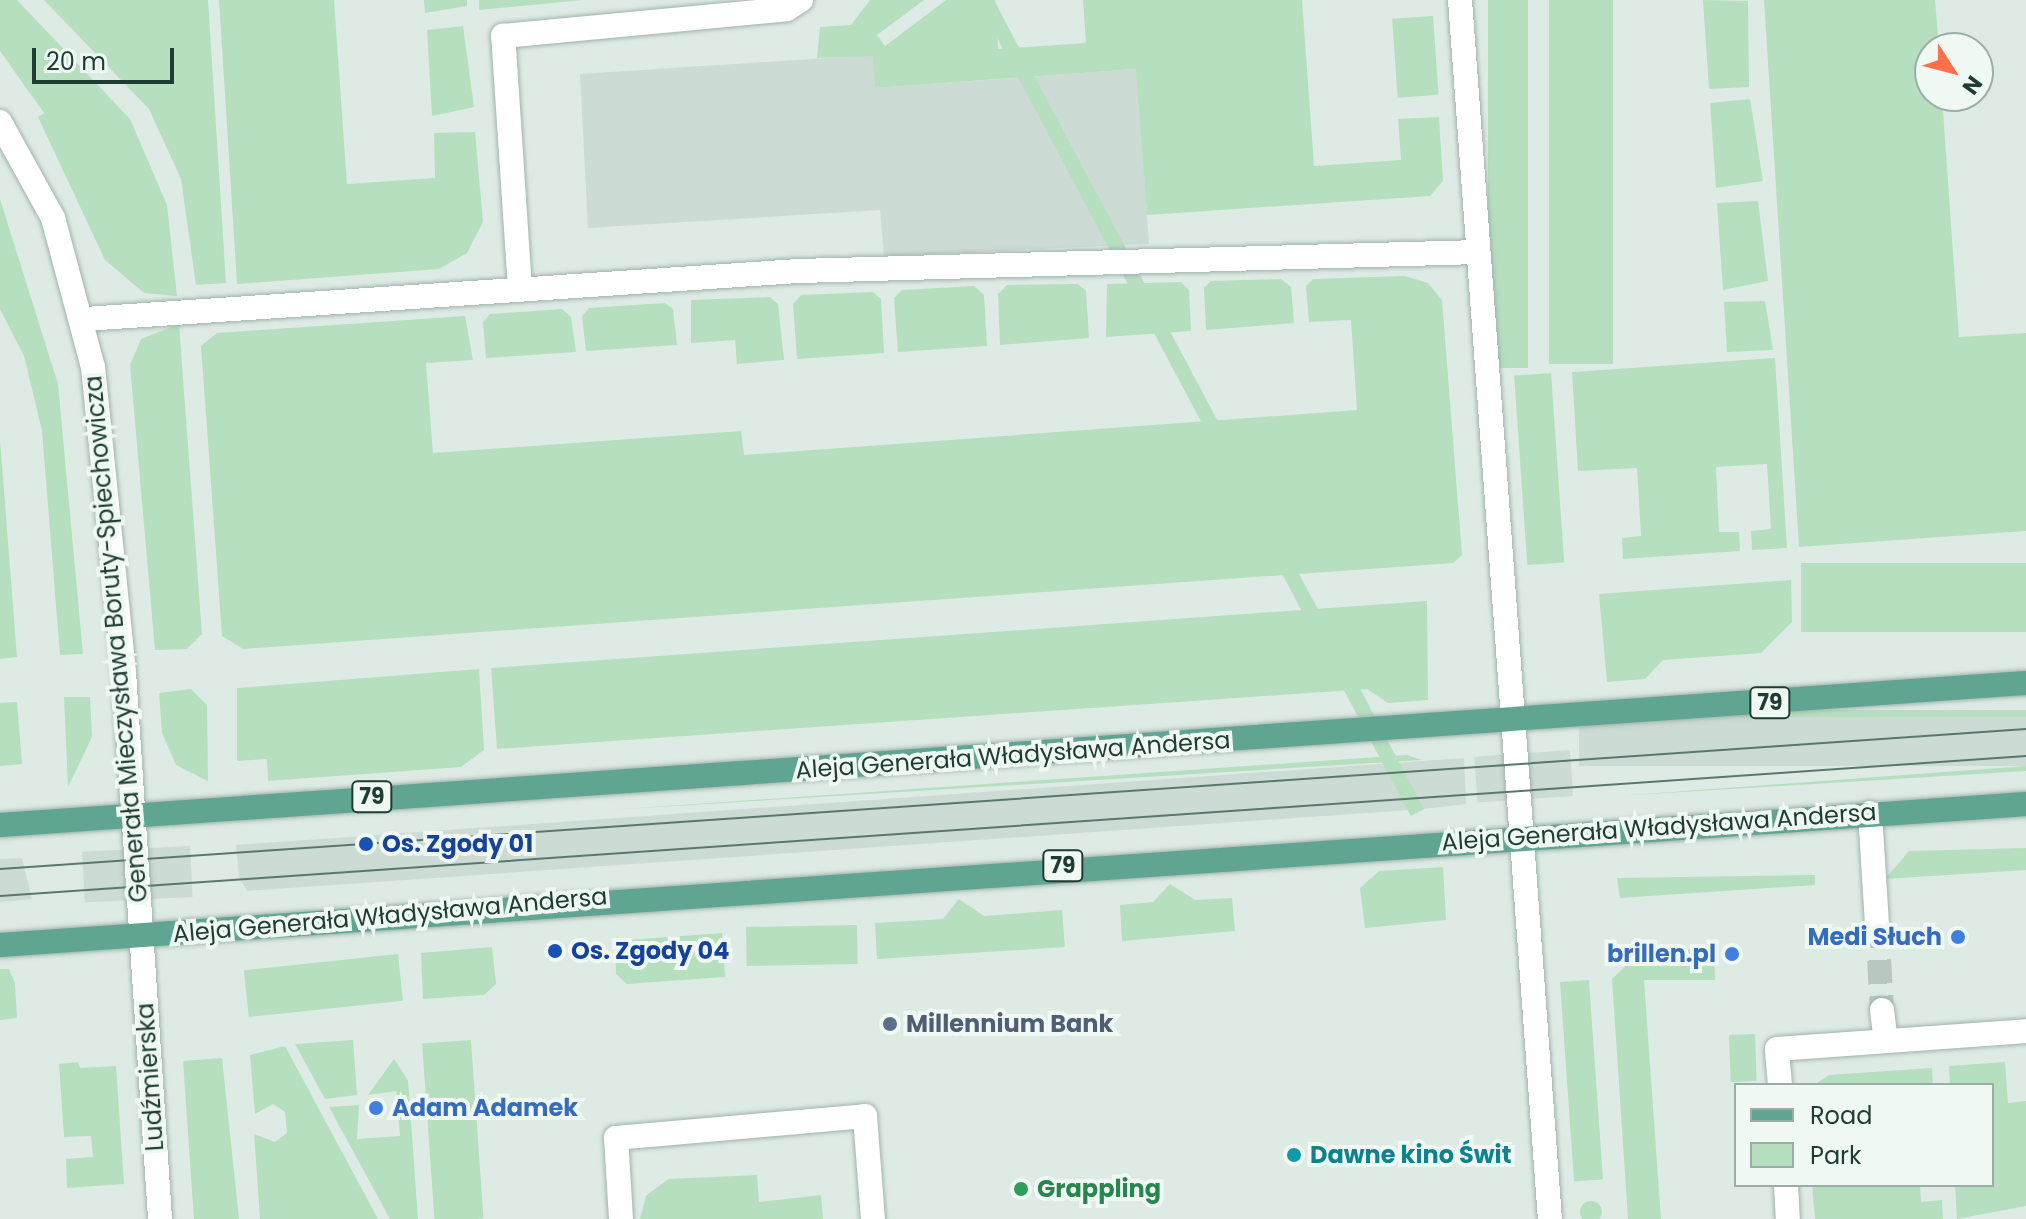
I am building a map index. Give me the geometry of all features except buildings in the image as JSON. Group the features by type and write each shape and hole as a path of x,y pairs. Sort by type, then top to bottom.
{"main road":[{"name":"Aleja Generała Władysława Andersa","path":"0,825 2026,683"},
{"name":"Aleja Generała Władysława Andersa","path":"0,945 1523,835 2026,804"}],"street":[{"path":"520,289 503,36 787,9 801,0"},
{"path":"1460,0 1550,1219"},
{"name":"Generała Mieczysława Boruty-Spiechowicza","path":"0,122 53,218 85,319 133,814 141,935"},
{"path":"85,319 799,271 1478,252"},
{"path":"1870,813 1877,924"},
{"name":"Ludźmierska","path":"141,935 160,1219"},
{"path":"1882,1010 1886,1041"},
{"path":"1780,1083 1777,1049 2026,1031"},
{"path":"621,1219 616,1138 865,1116 873,1219"},
{"path":"1786,1187 1788,1219"}],"shaded area":[{"path":"874,55 875,88 1137,69 1149,244 884,256 880,210 588,228 580,74"},
{"path":"1579,717 2026,717 2026,766 1579,766"},
{"path":"1570,750 1573,796 1477,803 1474,757"},
{"path":"1464,758 1466,804 1424,809 247,891 239,877 236,845"},
{"path":"190,846 193,897 85,903 82,852"},
{"path":"22,858 32,899 0,902 0,859"}],"green space":[{"path":"0,0 17,0 130,119 167,205 177,296 144,293 105,260 38,117 44,113 0,51"},
{"path":"44,0 208,0 226,283 196,285 181,179 149,109"},
{"path":"219,0 334,0 347,184 435,178 434,133 475,132 483,222 467,253 439,269 237,284"},
{"path":"424,0 467,0 467,6 425,13"},
{"path":"479,0 583,0 479,10"},
{"path":"870,0 924,0 877,35 885,46 946,0 995,0 998,49 1086,43 1083,0 1302,0 1314,166 1401,160 1398,119 1439,117 1443,181 1430,196 1147,215 1136,69 875,88 873,56 817,58 820,27 851,25"},
{"path":"977,0 994,0 1424,809 1411,816"},
{"path":"1488,0 1528,0 1528,368 1488,368"},
{"path":"1549,0 1613,0 1613,364 1549,364"},
{"path":"1703,0 1748,1 1749,87 1709,89"},
{"path":"1764,0 1935,0 1938,32 1914,32 1914,112 1943,112 1959,337 2026,333 2026,531 1799,547"},
{"path":"1433,16 1439,95 1398,98 1392,19"},
{"path":"463,26 474,107 432,116 427,30"},
{"path":"1750,99 1763,181 1716,188 1710,103"},
{"path":"0,199 58,384 83,654 60,655 42,431 24,356 0,309"},
{"path":"1758,201 1768,281 1723,290 1717,203"},
{"path":"1405,276 1428,283 1442,300 1462,555 1453,563 243,649 222,636 201,346 217,333 465,316 473,360 426,363 433,453 741,431 744,455 1357,410 1351,320 1309,322 1306,286 1313,279"},
{"path":"1281,279 1291,287 1294,323 1206,330 1204,288 1211,281"},
{"path":"1181,282 1189,290 1191,331 1106,337 1107,284"},
{"path":"1078,284 1086,291 1089,338 1000,345 998,294 1007,285"},
{"path":"974,286 984,295 987,346 898,352 894,298 902,290"},
{"path":"873,292 881,299 884,353 797,359 793,304 801,295"},
{"path":"770,297 778,304 784,360 737,364 735,340 691,343 691,300"},
{"path":"1765,301 1773,350 1727,352 1724,302"},
{"path":"665,303 673,309 677,345 586,351 582,316 589,308"},
{"path":"562,309 571,317 576,352 486,358 483,322 490,314"},
{"path":"179,324 202,634 187,649 155,650 130,365 141,339"},
{"path":"1775,358 1787,548 1752,550 1751,531 1771,529 1767,464 1716,467 1719,532 1739,532 1740,551 1623,559 1622,538 1641,536 1637,468 1578,471 1572,372"},
{"path":"1551,373 1564,563 1527,565 1514,376"},
{"path":"0,439 17,657 0,659"},
{"path":"1801,563 2026,563 2026,632 1801,632"},
{"path":"1791,580 1792,622 1761,653 1663,660 1645,679 1607,682 1599,594"},
{"path":"1427,601 1428,700 1388,703 1367,689 497,749 491,668"},
{"path":"479,669 484,750 461,767 268,781 267,759 237,761 237,688"},
{"path":"191,689 207,705 208,781 176,765 162,733 159,693"},
{"path":"64,697 90,697 92,737 68,787"},
{"path":"17,702 22,764 0,766 0,703"},
{"path":"1619,710 2026,710 2026,717 1619,717"},
{"path":"1407,755 1422,760 608,810"},
{"path":"2026,766 2026,771 1617,796"},
{"path":"2026,848 2026,870 1885,879 1909,851"},
{"path":"1443,867 1446,920 1365,928 1360,888 1379,871"},
{"path":"1815,875 1815,885 1620,898 1617,878"},
{"path":"1170,884 1195,900 1232,898 1235,931 1122,941 1120,905 1153,902"},
{"path":"959,899 984,916 1062,910 1065,947 877,959 875,923 943,919"},
{"path":"857,925 858,964 747,966 746,927"},
{"path":"722,933 725,977 627,984 616,974 615,941"},
{"path":"492,947 496,984 484,995 423,999 421,953"},
{"path":"1714,948 1715,980 1644,980 1661,1219 1628,1219 1612,979 1639,953"},
{"path":"398,954 403,1001 249,1017 244,970"},
{"path":"0,969 9,969 15,983 17,1018 0,1020"},
{"path":"1589,980 1603,1180 1574,1182 1560,982"},
{"path":"1755,1034 1757,1081 1731,1082 1729,1035"},
{"path":"353,1040 357,1095 325,1099 295,1044"},
{"path":"471,1040 483,1219 434,1219 422,1043"},
{"path":"285,1046 378,1219 260,1219 254,1134 275,1142 287,1133 285,1112 273,1104 255,1114 250,1055"},
{"path":"222,1058 239,1219 194,1219 183,1061"},
{"path":"394,1059 408,1080 418,1219 390,1219 329,1107 359,1105 357,1139 400,1136 396,1091 368,1095"},
{"path":"78,1062 80,1068 116,1066 124,1184 67,1188 66,1159 93,1157 91,1136 64,1137 59,1064"},
{"path":"2005,1062 2008,1103 2026,1101 2026,1206 1957,1219 1955,1187 1994,1187 1994,1083 1950,1083 1949,1066"},
{"path":"1932,1068 1933,1083 1817,1083 1829,1075"},
{"path":"757,1175 759,1202 821,1195 823,1219 640,1219 646,1196 668,1179"},
{"path":"1812,1187 1920,1187 1921,1202 1942,1200 1943,1219 1815,1219"},
{"path":"1591,1201 1601,1208 1599,1220 1583,1220 1580,1212 1583,1204"}],"tunnel":[{"path":"1877,924 1882,1010"}],"tram line":[{"path":"0,869 2026,729"},
{"path":"0,896 2026,756"}],"place":[{"name":"Os. Zgody 01","path":"366,844"},
{"name":"Medi Słuch","path":"1958,937"},
{"name":"Os. Zgody 04","path":"555,951"},
{"name":"brillen.pl","path":"1732,954"},
{"name":"Millennium Bank","path":"890,1024"},
{"name":"Adam Adamek","path":"376,1108"},
{"name":"Dawne kino Świt","path":"1294,1155"},
{"name":"Grappling","path":"1021,1189"}]}
